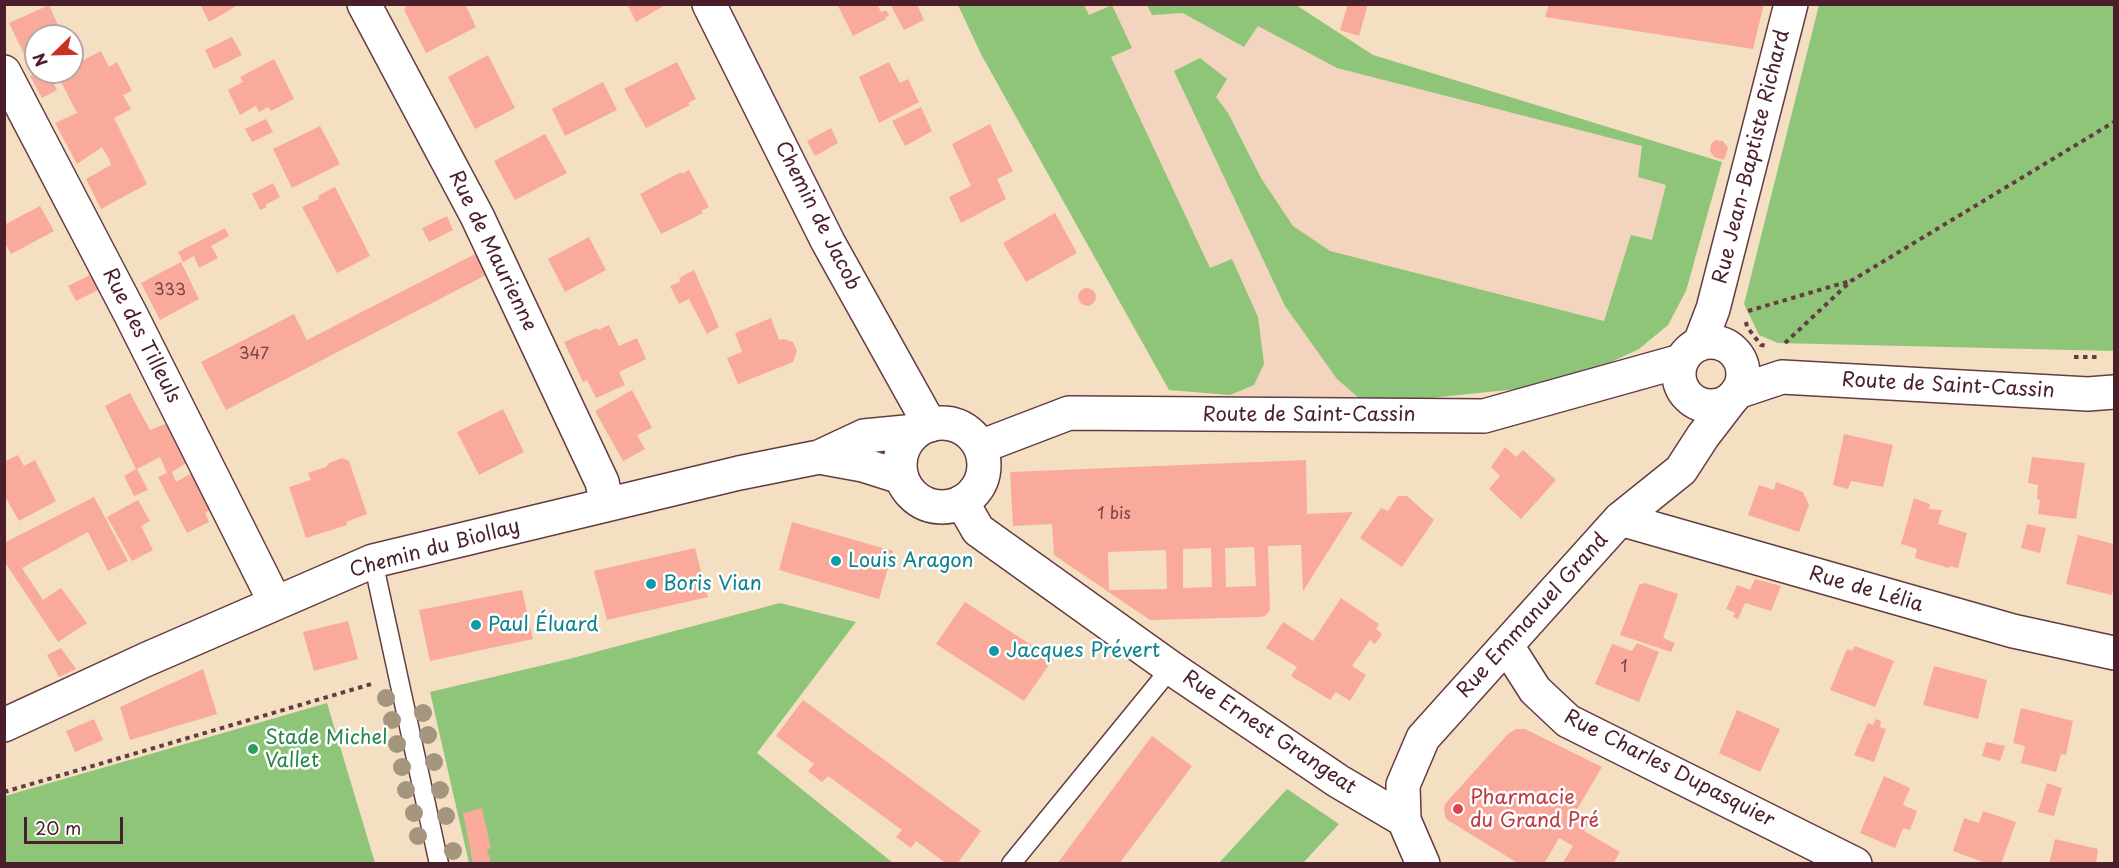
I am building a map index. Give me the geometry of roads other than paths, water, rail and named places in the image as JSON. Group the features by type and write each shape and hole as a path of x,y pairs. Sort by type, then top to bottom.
{"street":[{"name":"Rue de Maurienne","path":"364,4 477,216 602,482 607,504"},
{"name":"Chemin de Jacob","path":"709,4 923,428"},
{"name":"Rue Jean-Baptiste Richard","path":"1711,381 1728,311 1791,4"},
{"name":"Rue des Tilleuls","path":"4,72 126,306 275,602"},
{"name":"Route de Saint-Cassin","path":"980,447 1069,413 1484,416 1640,373 1711,381 1781,363 2077,393 2115,392"},
{"name":"Rue Emmanuel Grand","path":"1404,820 1403,785 1423,738 1620,519 1681,470 1711,381"},
{"path":"944,423 959,426 971,435 980,447 984,463 982,478 974,492 962,502 938,507 926,504 915,498 907,488 902,477 900,460 905,444 923,428 944,423"},
{"name":"Chemin du Biollay","path":"4,725 275,602 373,561 739,472 819,456 864,436 923,428"},
{"name":"Chemin du Biollay","path":"819,456 863,465 902,477"},
{"name":"Rue Ernest Grangeat","path":"962,502 978,531 1171,668 1338,781 1404,820"},
{"name":"Rue de Lélia","path":"1620,519 2013,631 2115,653"},
{"name":"Rue Charles Dupasquier","path":"1507,646 1535,690 1568,721 1855,864"},
{"path":"1404,820 1423,864"}],"lane":[{"path":"373,561 439,864"},
{"path":"1011,864 1171,668"}],"place":[{"name":"Louis Aragon","path":"836,561"},
{"name":"Boris Vian","path":"651,584"},
{"name":"Paul Éluard","path":"476,625"},
{"name":"Jacques Prévert","path":"994,651"},
{"name":"Stade Michel Vallet","path":"253,749"},
{"name":"Pharmacie du Grand Pré","path":"1458,809"}]}
